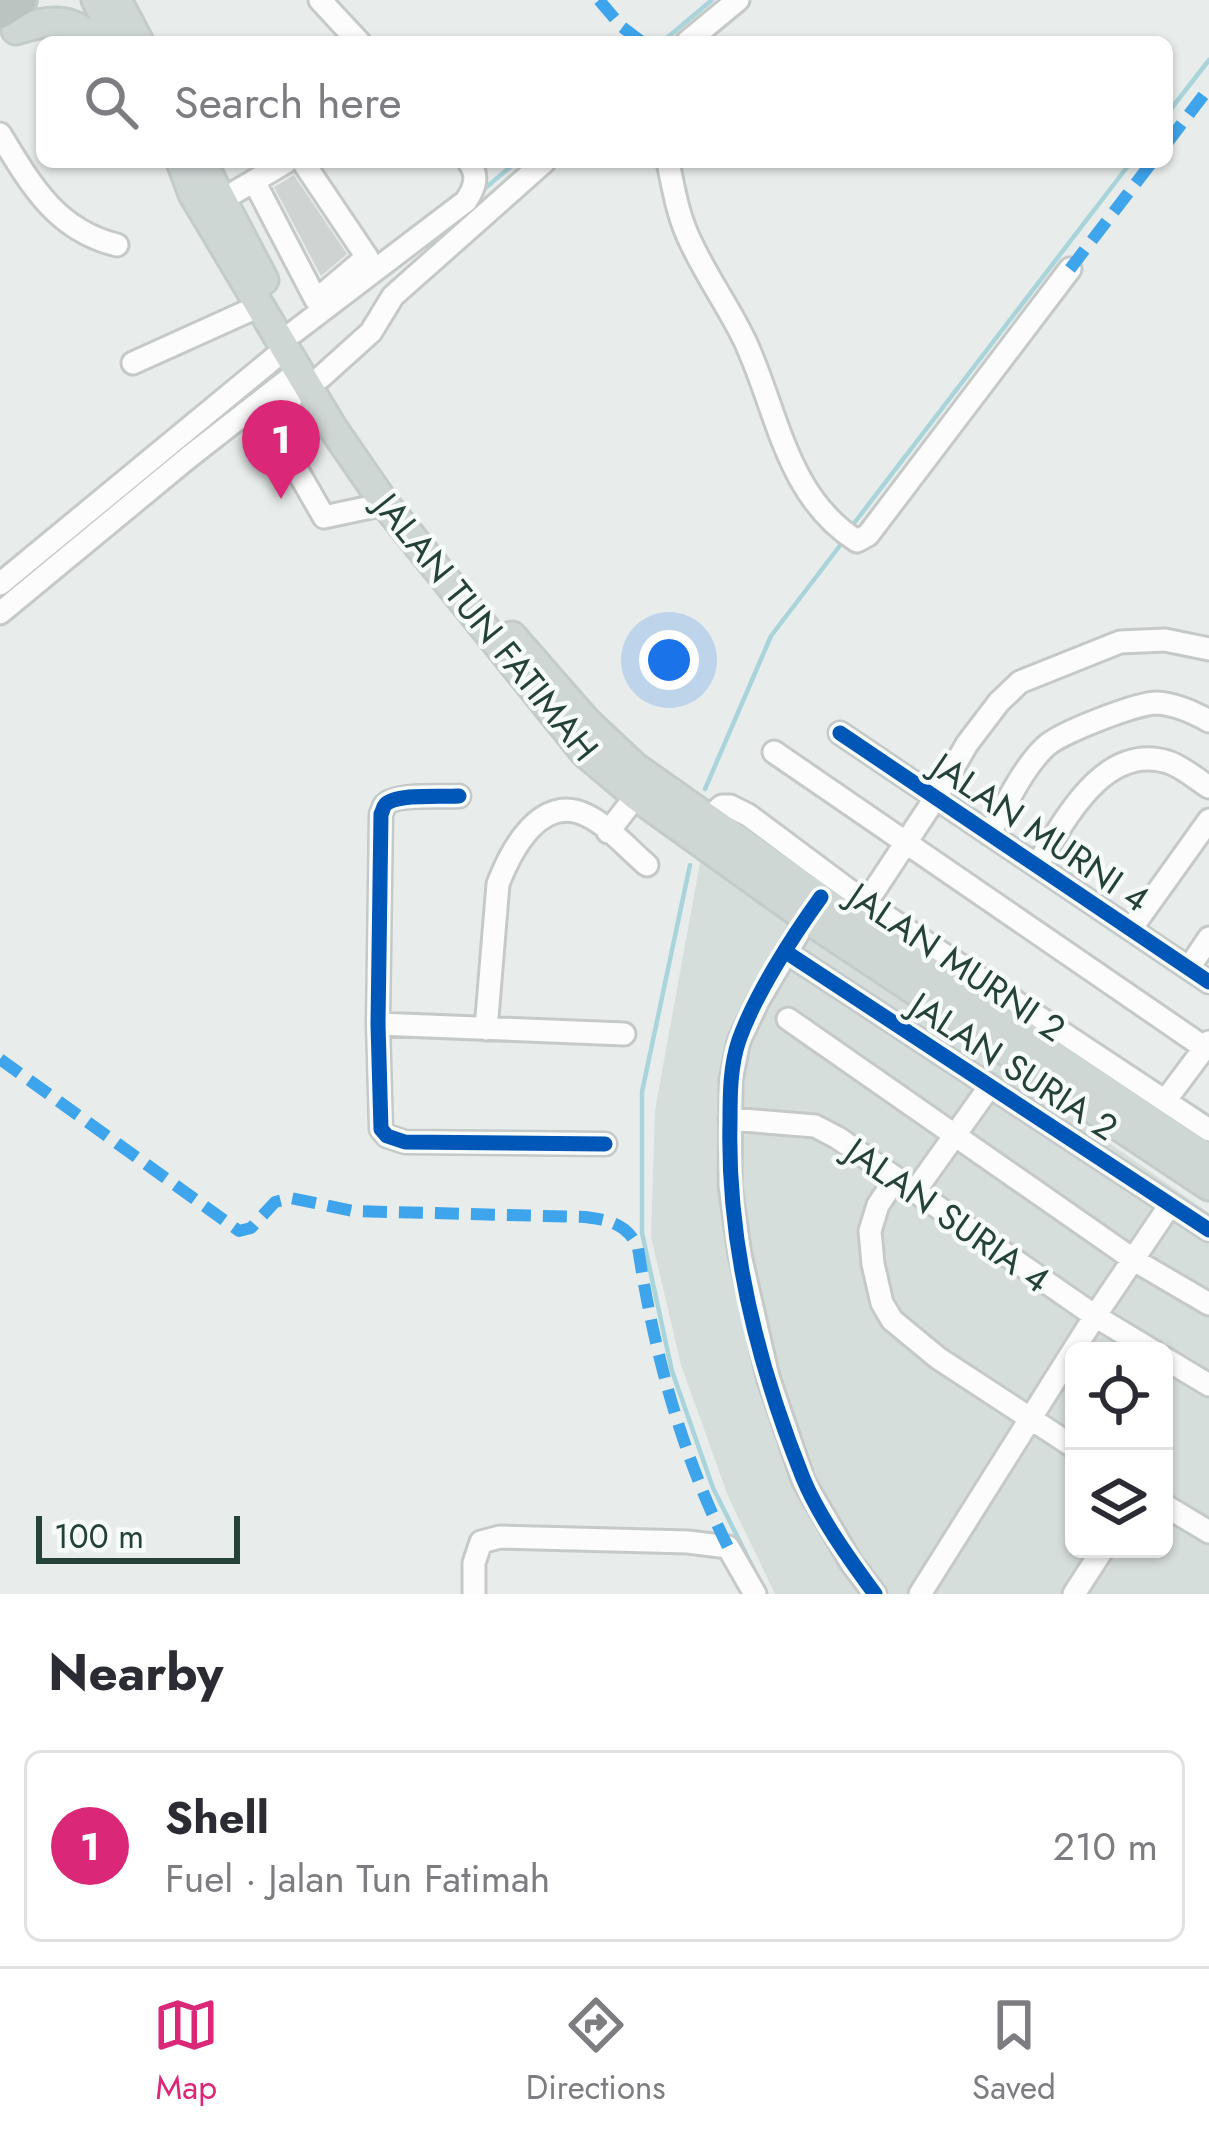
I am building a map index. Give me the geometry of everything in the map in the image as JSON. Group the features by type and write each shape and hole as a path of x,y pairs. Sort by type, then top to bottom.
{"main road":[{"path":"9,21 56,0"},
{"path":"96,0 115,36"},
{"path":"118,0 136,36"},
{"path":"132,0 150,36"},
{"path":"9,21 66,23 92,36"},
{"name":"JALAN TUN FATIMAH","path":"208,180 260,306 487,606 587,722 635,767 813,908"},
{"name":"JALAN TUN FATIMAH","path":"208,180 332,427 385,504 585,753 636,796 1209,1159"},
{"name":"JALAN TUN FATIMAH","path":"1156,1124 1209,1186"}],"street":[{"path":"320,0 353,36"},
{"path":"694,36 738,0"},
{"path":"0,134 31,184 58,214 93,239 118,245"},
{"path":"208,180 254,181 276,168"},
{"path":"254,181 316,300 367,257 308,168"},
{"path":"0,613 300,362 466,201 476,176 472,168"},
{"path":"0,584 300,362 371,332 393,296 537,168"},
{"path":"669,168 686,233 743,336 787,455 812,500 857,541 868,535 1070,269"},
{"path":"133,363 260,306"},
{"path":"300,362 274,430 325,517 385,504"},
{"path":"866,903 967,744 999,701 1020,682 1120,643 1165,640 1209,649"},
{"path":"989,834 1033,760 1062,734 1150,703 1172,705 1209,721"},
{"name":"JALAN MURNI 4","path":"840,733 1209,982"},
{"path":"774,752 1207,1045 1156,1124"},
{"path":"1036,866 1086,789 1128,764 1172,763 1209,787"},
{"path":"459,796 400,797 390,800 381,814 381,1129 405,1142 605,1144"},
{"path":"608,832 636,796"},
{"name":"JALAN MURNI 2","path":"706,819 722,806 739,809 1156,1124 1209,1130"},
{"path":"486,1030 499,884 519,843 541,816 555,810 588,815 647,865"},
{"path":"1131,929 1209,820"},
{"path":"813,908 739,1041 730,1080 730,1185 740,1255 768,1377 805,1482 852,1564 875,1594"},
{"path":"1189,968 1209,938"},
{"name":"JALAN SURIA 2","path":"786,952 1209,1230"},
{"path":"788,1019 1134,1260 1209,1304"},
{"path":"378,1024 625,1034"},
{"path":"990,1086 955,1136 878,1205 870,1231 873,1264 882,1303 892,1321 938,1358 1065,1441"},
{"name":"JALAN SURIA 4","path":"730,1119 814,1126 838,1138 1138,1342"},
{"path":"920,1594 1170,1205"},
{"path":"1173,1363 1209,1385"},
{"path":"1173,1510 1209,1532"},
{"path":"474,1594 476,1551 481,1542 500,1537 728,1547 755,1594"},
{"path":"1074,1594 1096,1558"}],"shaded area":[{"path":"701,857 1209,1213 1209,1594 775,1594 728,1496 681,1365 651,1237 655,1110"}],"building":[{"path":"294,175 347,254 321,276 274,187"}],"waterway":[{"path":"669,36 712,0"},
{"path":"1173,106 1209,60"},
{"path":"483,190 509,168"},
{"path":"855,522 1126,168"},
{"path":"705,789 771,636 845,539"},
{"path":"690,865 642,1092 642,1233 672,1371 713,1488 766,1594"}],"marked path":[{"path":"599,0 634,36"},
{"path":"1173,135 1209,88"},
{"path":"1070,269 1147,168"},
{"path":"0,1059 239,1231 251,1228 275,1202 291,1198 353,1211 585,1217 623,1228 638,1248 661,1364 683,1439 728,1547"}],"cycle path":[{"path":"840,733 1209,982"},
{"path":"459,796 390,801 381,814 381,1129 405,1142 605,1144"},
{"path":"821,897 764,986 736,1050 730,1167 740,1258 772,1392 817,1508 875,1594"},
{"path":"786,952 1209,1230"}],"place":[{"name":"Shell","path":"281,499"}]}
